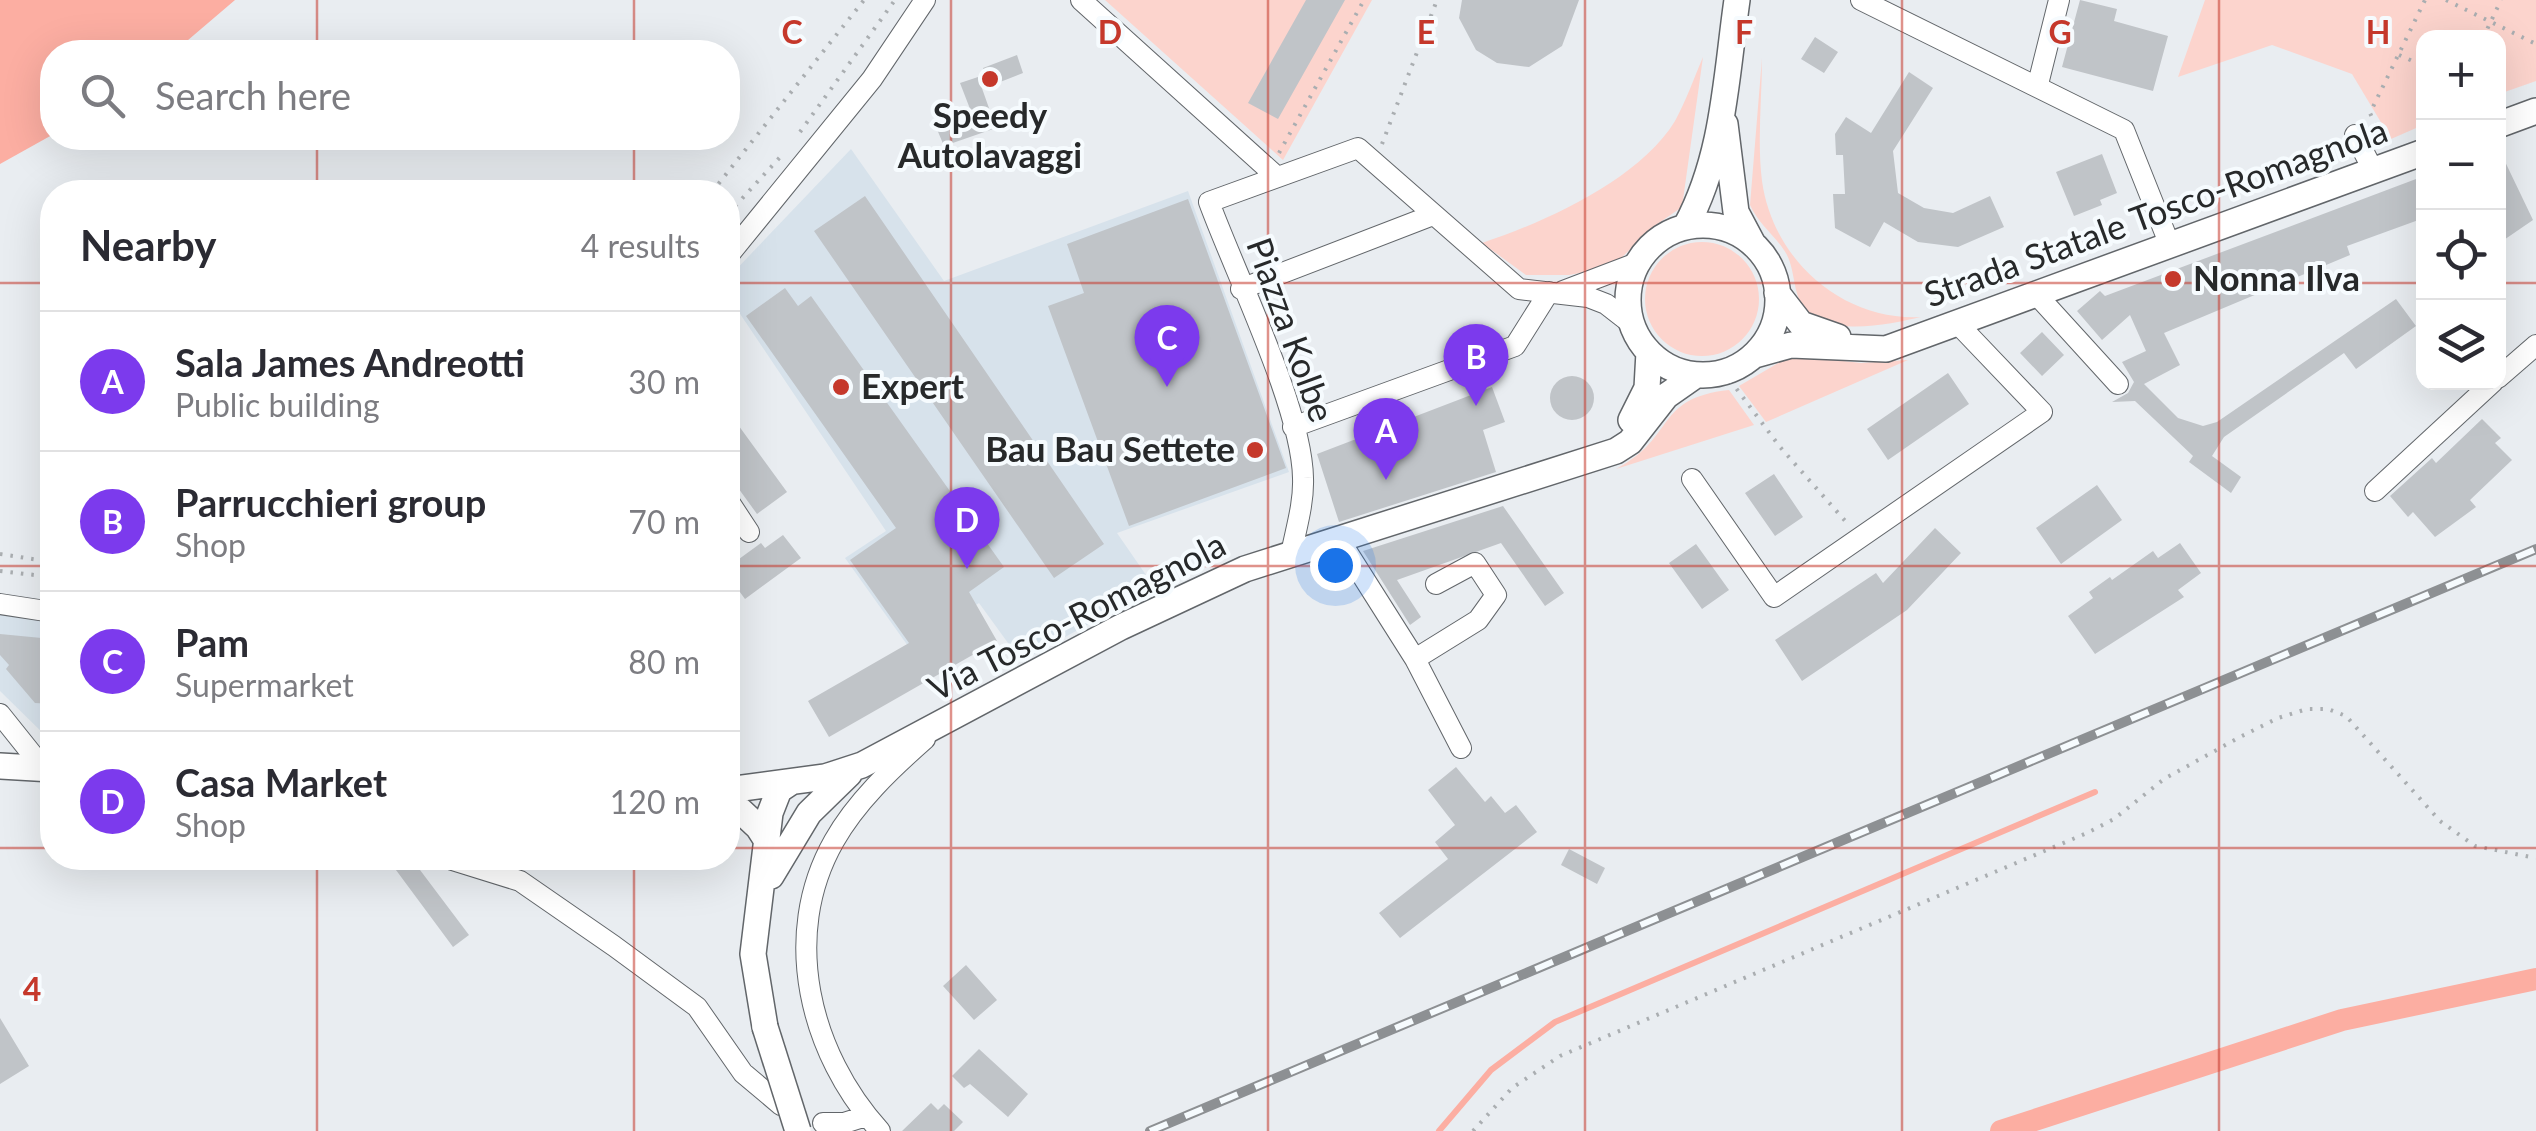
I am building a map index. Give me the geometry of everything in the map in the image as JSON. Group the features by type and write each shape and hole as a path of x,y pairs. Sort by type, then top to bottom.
{"main road":[{"path":"1686,226 1700,195 1724,114 1737,0"},
{"path":"2506,122 2536,111"},
{"name":"Strada Statale Tosco-Romagnola","path":"1724,114 1736,212 1769,264 1777,293 1794,316 1818,333 1912,339"},
{"name":"Strada Statale Tosco-Romagnola","path":"1649,352 1677,370 1696,374 1724,372 1755,354 1791,345 1886,349 2416,155"},
{"path":"1588,460 1627,426 1647,388 1649,352 1633,325 1627,296 1634,264 1658,239 1686,226 1729,230 1753,244"},
{"path":"1755,354 1773,330 1777,293"},
{"path":"1588,460 1630,442 1666,396 1696,374"},
{"name":"Via Tosco-Romagnola","path":"740,788 791,782 862,765 1151,612 1244,569 1588,460"},
{"path":"776,848 817,803 862,765"},
{"path":"0,766 40,768"},
{"path":"791,782 792,814 776,848 764,889 753,970 765,1027 811,1127"},
{"path":"740,810 776,848"}],"street":[{"path":"740,241 872,78 925,0"},
{"path":"1081,0 1273,173"},
{"path":"1861,0 2038,84 2124,130 2169,243"},
{"path":"2038,84 2059,0"},
{"path":"2355,135 2383,167"},
{"name":"Piazza Kolbe","path":"1291,554 1304,480 1291,420 1208,202 1273,173 1358,148 1374,163"},
{"path":"1374,163 1518,289 1555,292 1606,304 1633,325"},
{"path":"1242,289 1433,215"},
{"path":"1291,420 1515,346 1555,292 1634,264"},
{"path":"2036,294 2118,384"},
{"path":"1692,479 1774,598 2042,412 1958,324"},
{"path":"2506,371 2536,346"},
{"path":"2376,491 2485,390"},
{"path":"740,518 749,532"},
{"path":"1339,539 1415,659 1460,748"},
{"path":"1415,659 1478,620 1496,596 1476,564 1436,584"},
{"path":"0,604 40,610"},
{"path":"0,714 40,760"},
{"path":"873,1123 840,1078 814,1010 806,945 810,902 825,859 848,820 937,728"},
{"path":"483,870 520,882 697,1007 743,1073 781,1105"},
{"path":"811,1127 873,1123"}],"path":[{"path":"722,180 864,0"},
{"path":"740,201 792,144 895,0"},
{"path":"1273,173 1364,0"},
{"path":"1374,163 1438,0"},
{"path":"2383,167 2370,114 2425,0"},
{"path":"2446,0 2536,44"},
{"path":"2486,30 2501,0"},
{"path":"2399,55 2416,62"},
{"path":"1724,372 1780,446 1861,538"},
{"path":"0,554 40,560"},
{"path":"0,571 40,576"},
{"path":"1473,1131 1512,1088 1560,1056 2087,833 2114,820 2164,779 2278,718 2307,709 2346,716 2440,821 2475,846 2536,858"}],"shaded area":[{"path":"0,0 235,0 188,40 40,40 40,142 0,164"},
{"path":"1105,0 1372,0 1283,160"},
{"path":"2205,0 2536,0 2536,81 2506,92 2506,30 2416,30 2416,128 2391,139 2352,74 2272,45 2178,77"},
{"path":"1703,57 1682,207 1653,227 1612,267 1569,275 1526,275 1482,243 1561,211 1639,162 1675,121"},
{"path":"1762,58 1762,181 1780,236 1796,260 1839,297 1892,316 1921,317 1842,326 1827,323 1803,306 1787,255 1750,205"},
{"path":"851,149 944,281 1188,191 1289,472 1117,533 1155,588 1021,661 979,603 908,646 845,558 886,531 740,314 740,265"},
{"path":"1702,242 1724,246 1742,259 1755,277 1759,299 1755,321 1742,339 1724,352 1702,356 1680,352 1662,339 1649,321 1645,299 1649,277 1662,259 1680,246"},
{"path":"1792,355 1861,363 1908,360 1766,422 1739,386"},
{"path":"1729,390 1754,425 1616,469 1649,444 1688,401"},
{"path":"0,612 40,618 40,730 0,691"}],"building":[{"path":"1306,0 1345,0 1278,119 1248,103"},
{"path":"1462,0 1579,0 1562,46 1529,67 1497,63 1476,50 1459,18"},
{"path":"2080,0 2117,9 2114,21 2168,36 2153,91 2062,67"},
{"path":"1815,37 1838,52 1824,73 1801,59"},
{"path":"1017,55 1023,73 990,86 983,68"},
{"path":"1909,72 1933,88 1893,151 1898,193 1924,208 1953,213 1990,196 2004,227 1958,247 1918,242 1884,222 1870,247 1835,228 1833,194 1845,194 1843,155 1836,155 1835,134 1846,117 1871,133"},
{"name":"Speedy Autolavaggi","path":"978,77 996,128 944,146 936,127 972,114 960,83"},
{"path":"2102,154 2117,193 2100,200 2102,205 2074,216 2056,172"},
{"path":"2506,164 2533,220 2506,239"},
{"path":"2416,179 2416,221 2347,246 2350,255 2164,333 2180,365 2144,384 2178,418 2203,426 2217,422 2396,299 2416,326 2356,369 2344,353 2224,437 2212,456 2241,477 2231,493 2189,462 2193,456 2135,401 2112,402 2128,393 2134,382 2122,362 2146,351 2130,315 2102,340 2077,311 2100,291 2105,296"},
{"path":"865,196 1104,544 1054,578 814,231"},
{"path":"1188,199 1286,468 1129,526 1048,306 1084,293 1067,244"},
{"path":"785,288 798,306 811,296 1004,567 969,592 997,641 829,737 808,701 909,643 850,560 896,528 746,316"},
{"path":"2042,332 2064,355 2042,376 2020,353"},
{"path":"1948,373 1969,404 1888,460 1867,429"},
{"path":"1572,376 1588,382 1594,398 1588,414 1572,420 1556,414 1550,398 1556,382"},
{"path":"1492,387 1505,422 1483,430 1496,472 1339,522 1317,454"},
{"path":"2482,419 2501,438 2495,443 2512,460 2470,500 2476,507 2435,537 2413,512 2408,517 2390,496 2432,458 2436,463"},
{"path":"740,427 787,492 757,514 740,491"},
{"path":"1774,474 1803,517 1775,536 1745,493"},
{"path":"2097,485 2122,520 2061,564 2036,528"},
{"path":"1503,506 1564,593 1545,606 1501,543 1397,580 1421,617 1410,625 1363,551"},
{"path":"1935,528 1961,553 1907,610 1802,681 1775,640 1876,573 1883,583"},
{"path":"783,535 801,558 745,599 740,592 740,558 761,543 765,548"},
{"path":"2180,543 2201,573 2178,590 2184,597 2095,654 2068,616 2093,598 2089,592 2110,577 2112,580 2153,551 2158,558"},
{"path":"1696,544 1729,590 1702,609 1669,563"},
{"path":"0,634 40,638 40,703 35,703 6,669 9,665 0,655"},
{"path":"1456,767 1485,802 1491,796 1505,813 1516,805 1537,832 1400,938 1379,913 1448,859 1435,842 1455,825 1428,790"},
{"path":"1569,849 1605,868 1597,884 1561,865"},
{"path":"396,870 420,870 469,935 453,947"},
{"path":"966,965 997,1000 974,1020 943,986"},
{"path":"0,1018 29,1066 0,1084"},
{"path":"979,1049 1028,1094 1008,1117 970,1084 964,1088 952,1076"},
{"path":"931,1103 938,1110 944,1104 963,1122 954,1131 902,1131"}],"waterway":[{"path":"1439,1131 1491,1070 1555,1022 2095,792"},
{"path":"2001,1131 2342,1020 2536,979"}],"railway":[{"path":"1150,1131 2536,549"}],"place":[{"name":"Speedy Autolavaggi","path":"990,79"},
{"name":"Nonna Ilva","path":"2173,279"},
{"name":"Expert","path":"841,387"},
{"name":"Pam","path":"1167,387"},
{"name":"Parrucchieri group","path":"1476,406"},
{"name":"Bau Bau Settete","path":"1255,450"},
{"name":"Sala James Andreotti","path":"1386,480"},
{"name":"Casa Market","path":"967,569"}]}
